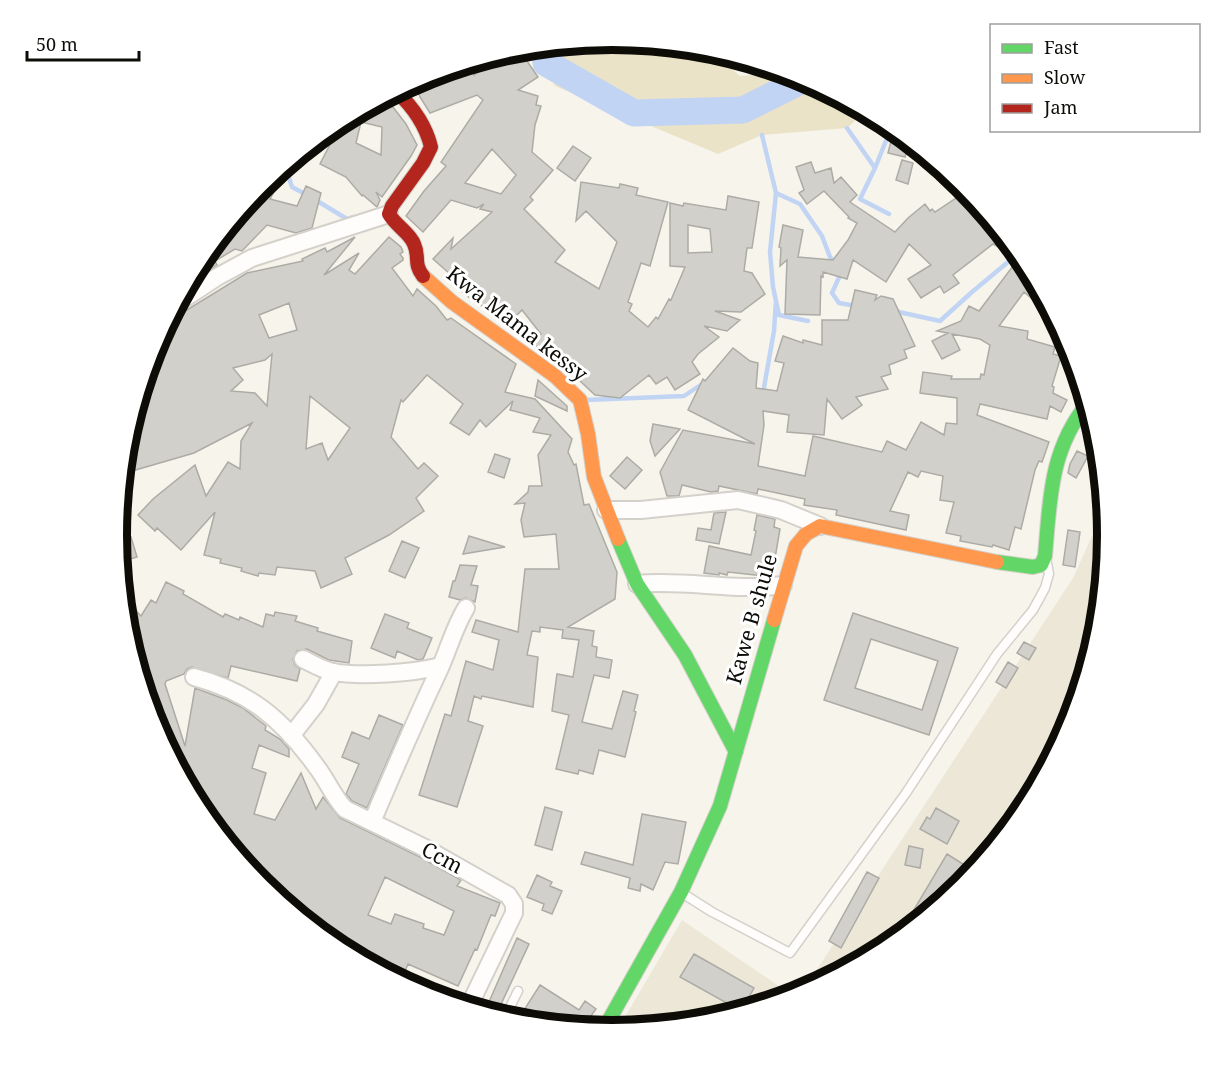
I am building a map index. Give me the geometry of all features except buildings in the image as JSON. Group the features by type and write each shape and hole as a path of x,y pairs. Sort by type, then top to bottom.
{"street":[{"path":"191,294 252,258 389,214 392,206 423,163 430,147 422,127 402,97"},
{"name":"Kwa Mama kessy","path":"389,214 392,221 415,241 418,251 417,268 426,279 452,302 555,376 580,400 594,477 637,584 685,655 736,752"},
{"path":"606,510 641,510 738,500 781,510 820,526 1007,564 1033,567 1041,565 1046,556 1052,486 1062,440 1073,418 1080,411"},
{"name":"Kawe B shule","path":"609,1020 681,892 720,806 796,546 806,534 820,526"},
{"path":"637,584 691,582 759,588 783,585"},
{"path":"372,822 412,727 441,666 453,631 466,608"},
{"path":"303,659 324,670 334,672 407,672 441,666"},
{"path":"291,736 316,704 334,672"},
{"name":"Ccm","path":"194,677 219,684 256,703 291,736 317,766 335,799 345,809 508,895 514,904 514,913 472,999"}],"lane":[{"path":"681,892 712,912 790,953 906,793 997,654 1033,610 1045,588 1049,573 1046,556"},
{"path":"509,1008 518,991"}],"shaded area":[{"path":"612,50 675,54 725,63 740,76 768,75 798,86 859,117 847,128 762,135 718,154 555,86 536,56"},
{"path":"1097,525 1093,598 1080,660 1060,720 1047,749 1015,804 977,854 932,899 881,938 813,976 1073,578"},
{"path":"682,920 783,989 707,1010 624,1019"}],"waterway":[{"path":"546,54 546,63 634,113 743,110 794,85"},
{"path":"847,128 875,168 860,199 889,214"},
{"path":"762,135 776,193 800,204 822,236 830,257 837,264"},
{"path":"875,168 888,136"},
{"path":"288,174 292,187 307,195"},
{"path":"776,193 770,252 773,287 779,315 808,321"},
{"path":"314,199 347,219 354,217"},
{"path":"894,311 940,321 1008,262"},
{"path":"841,273 832,293 839,303 856,306"},
{"path":"763,393 774,331 776,301"},
{"path":"586,400 684,396 705,382"}],"traffic: fast":[{"path":"997,562 1033,567 1041,565 1045,556 1054,475 1066,438 1081,412"},
{"path":"618,539 637,584 685,655 736,752"},
{"path":"609,1020 681,892 720,806 774,620"}],"traffic: slow":[{"path":"423,276 452,302 555,376 580,400 594,477 618,539"},
{"path":"774,620 796,546 806,534 820,526 997,562"}],"traffic: jam":[{"path":"402,97 418,117 431,147 389,214 412,240 416,249 418,267 423,276"}]}
